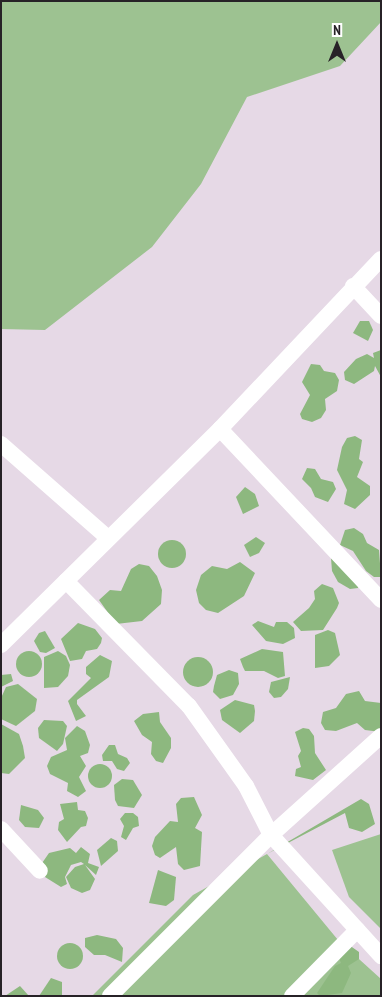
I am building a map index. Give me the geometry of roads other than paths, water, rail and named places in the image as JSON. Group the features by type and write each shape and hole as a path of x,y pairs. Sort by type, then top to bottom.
{"street":[{"path":"1,645 220,429 381,259"},
{"path":"354,286 381,316"},
{"path":"220,429 381,600"},
{"path":"1,444 108,538"},
{"path":"66,580 189,706 246,786 271,835 381,956"},
{"path":"110,996 271,835 377,743"},
{"path":"1,829 40,871"},
{"path":"292,996 358,930"}]}
